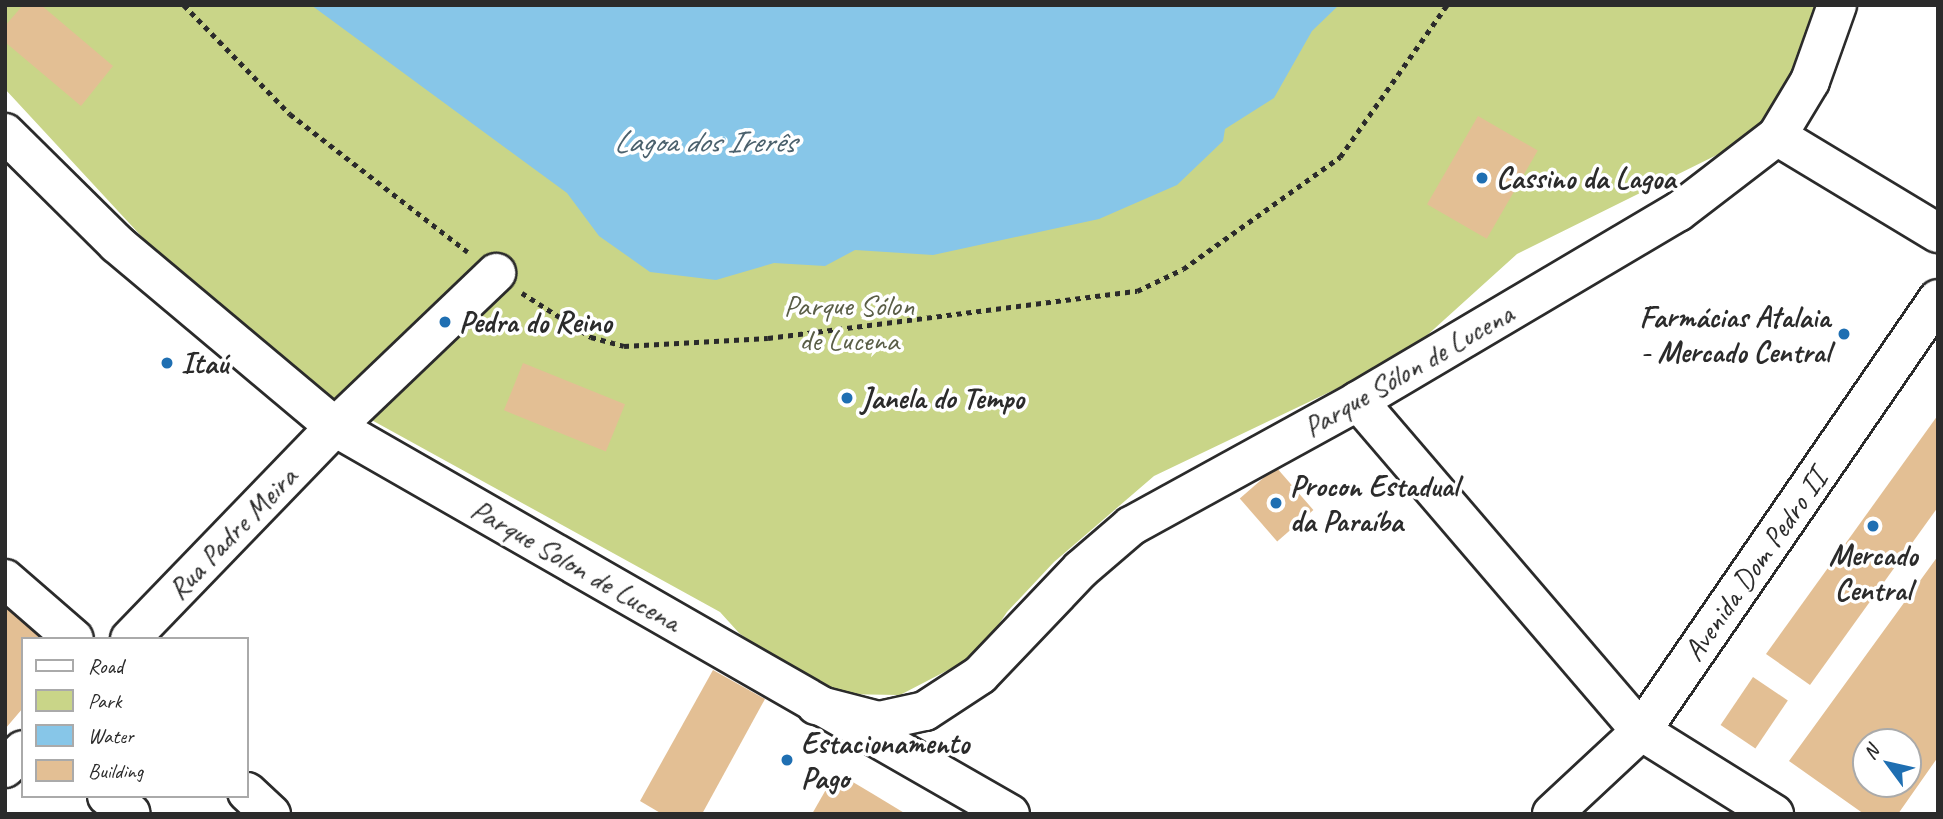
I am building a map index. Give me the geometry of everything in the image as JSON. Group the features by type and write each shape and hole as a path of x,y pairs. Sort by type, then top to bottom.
{"main road":[{"name":"Parque Sólon de Lucena","path":"816,705 879,721 925,711 980,675 1081,569 1131,526 1358,401 1678,212 1777,136 1810,81 1837,5"},
{"path":"5,133 117,244 335,428"},
{"path":"1777,136 1938,233"},
{"name":"Rua Padre Meira","path":"132,637 335,428 496,272"},
{"name":"Avenida Dom Pedro II","path":"1552,814 1641,731 1938,299"},
{"path":"1358,401 1641,731 1774,814"},
{"name":"Parque Solon de Lucena","path":"335,428 1010,814"},
{"path":"5,579 72,637"},
{"path":"5,768 21,752"},
{"path":"5,781 21,761"},
{"path":"248,793 271,814"},
{"path":"110,798 130,813"}],"path":[{"path":"184,5 289,114 560,320 591,337 624,346 768,338 1137,291 1184,269 1339,156 1447,5"}],"green space":[{"name":"Parque Sólon de Lucena","path":"5,5 1826,5 1794,82 1745,141 1517,254 1403,357 1154,476 1054,562 1007,612 979,654 900,695 837,694 782,665 739,633 720,612 308,385 155,251 5,89"}],"water":[{"name":"Lagoa dos Irerês","path":"311,5 1339,5 1312,31 1274,98 1225,129 1223,141 1177,185 1099,219 933,255 855,250 825,266 774,263 716,280 650,272 599,236 567,193"}],"building":[{"path":"23,5 41,5 113,66 81,106 5,42 5,26"},
{"name":"Cassino da Lagoa","path":"1478,116 1538,150 1487,239 1427,204"},
{"path":"523,363 625,404 606,451 504,410"},
{"path":"1938,415 1938,507 1810,685 1766,654"},
{"name":"Procon Estadual da Paraíba","path":"1276,467 1313,510 1277,542 1240,498"},
{"path":"1938,556 1938,757 1922,780 1922,728 1852,728 1852,798 1909,798 1898,814 1864,814 1789,761"},
{"path":"5,605 43,637 21,637 21,710 5,729"},
{"path":"713,670 765,699 702,814 662,814 640,801"},
{"path":"1753,677 1788,700 1755,749 1721,725"},
{"path":"836,772 873,794 906,814 812,814"}],"place":[{"name":"Cassino da Lagoa","path":"1482,178"},
{"name":"Pedra do Reino","path":"445,322"},
{"name":"Farmácias Atalaia - Mercado Central","path":"1844,334"},
{"name":"Itaú","path":"167,363"},
{"name":"Janela do Tempo","path":"847,398"},
{"name":"Procon Estadual da Paraíba","path":"1276,503"},
{"name":"Mercado Central","path":"1873,526"},
{"name":"Estacionamento Pago","path":"787,760"}]}
